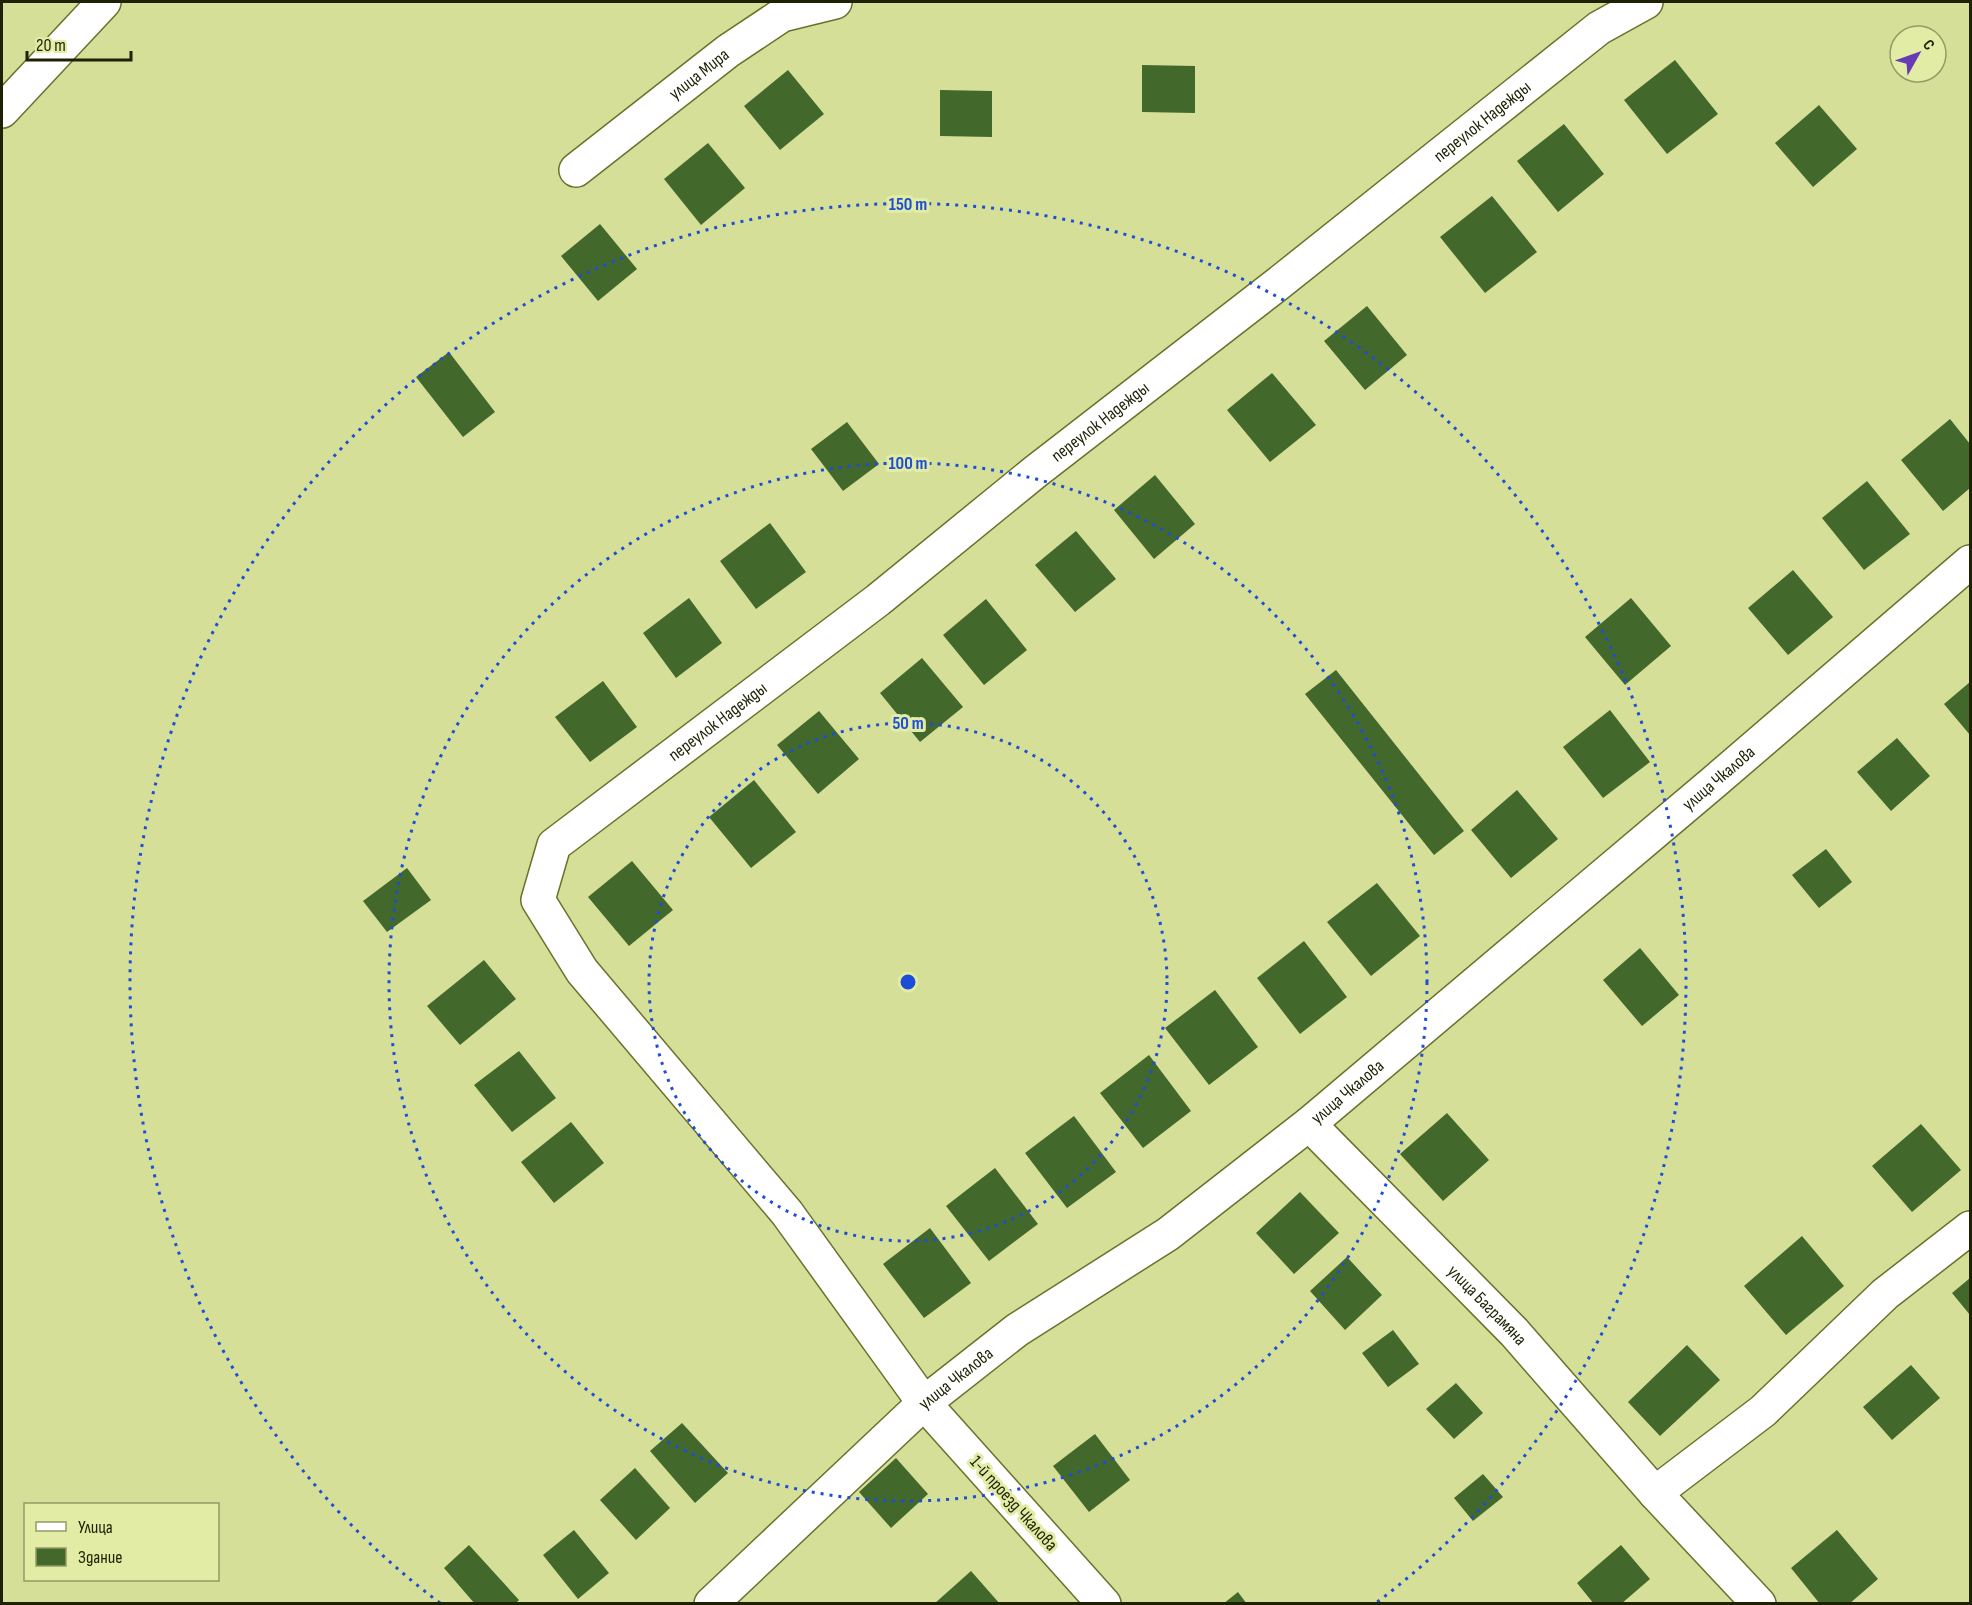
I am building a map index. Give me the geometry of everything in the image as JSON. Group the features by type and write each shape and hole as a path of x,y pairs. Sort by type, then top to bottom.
{"street":[{"path":"2,111 104,2"},
{"name":"улица Мира","path":"576,170 728,51 782,15 835,2"},
{"name":"переулок Надежды","path":"554,845 878,600 1035,472 1270,290 1599,28 1646,2"},
{"name":"улица Чкалова","path":"711,1604 924,1403 1017,1330 1168,1234 1309,1124 1696,798 1971,562"},
{"name":"1-й проезд Чкалова","path":"554,845 538,900 582,971 787,1213 924,1403 1104,1604"},
{"name":"улица Баграмяна","path":"1309,1124 1514,1332 1655,1493 1760,1604"},
{"path":"1655,1493 1763,1411 1886,1294 1971,1228"}],"building":[{"path":"1675,60 1718,114 1667,154 1624,100"},
{"path":"1142,65 1195,66 1195,113 1142,112"},
{"path":"788,70 824,114 780,150 744,106"},
{"path":"940,90 992,91 992,137 940,136"},
{"path":"1819,105 1857,149 1813,187 1775,143"},
{"path":"1564,124 1604,174 1558,212 1517,161"},
{"path":"708,143 745,188 701,225 664,179"},
{"path":"1492,196 1537,252 1485,293 1440,237"},
{"path":"600,224 637,269 598,301 561,256"},
{"path":"1367,306 1407,355 1365,390 1324,341"},
{"path":"449,352 495,412 463,437 416,377"},
{"path":"1272,373 1316,425 1270,462 1227,410"},
{"path":"1950,419 1970,444 1970,488 1943,511 1901,460"},
{"path":"847,422 879,464 843,491 811,449"},
{"path":"1155,475 1195,524 1154,559 1114,510"},
{"path":"1867,481 1910,534 1864,570 1822,518"},
{"path":"770,523 806,572 756,609 720,561"},
{"path":"1076,531 1116,579 1075,612 1035,565"},
{"path":"1793,570 1833,617 1788,655 1748,608"},
{"path":"689,598 722,643 676,678 643,633"},
{"path":"1631,598 1671,646 1625,685 1585,637"},
{"path":"986,599 1027,650 984,685 943,635"},
{"path":"922,658 963,707 920,742 880,693"},
{"path":"1336,670 1464,831 1434,855 1305,694"},
{"path":"603,681 637,727 590,762 555,717"},
{"path":"1970,682 1970,735 1944,704"},
{"path":"1610,710 1650,762 1603,798 1563,747"},
{"path":"819,711 859,759 818,794 777,745"},
{"path":"1897,738 1930,776 1891,811 1857,772"},
{"path":"754,780 796,832 751,868 709,817"},
{"path":"1517,790 1558,839 1511,878 1471,830"},
{"path":"1826,849 1852,882 1819,908 1792,875"},
{"path":"632,861 673,910 629,946 588,897"},
{"path":"407,868 431,900 387,932 363,901"},
{"path":"1377,883 1420,936 1371,976 1327,922"},
{"path":"1304,941 1347,997 1300,1034 1257,978"},
{"path":"1640,948 1679,995 1642,1026 1603,980"},
{"path":"484,960 516,999 460,1045 427,1006"},
{"path":"1215,990 1258,1047 1209,1085 1165,1028"},
{"path":"519,1051 556,1098 512,1132 474,1085"},
{"path":"1149,1055 1191,1111 1143,1148 1100,1093"},
{"path":"1447,1113 1489,1160 1443,1201 1400,1154"},
{"path":"1074,1116 1116,1172 1067,1208 1025,1153"},
{"path":"571,1122 604,1163 554,1203 521,1162"},
{"path":"1921,1124 1961,1170 1912,1212 1872,1166"},
{"path":"995,1168 1038,1224 989,1261 946,1206"},
{"path":"1300,1192 1339,1233 1294,1274 1256,1233"},
{"path":"930,1228 971,1283 924,1318 883,1264"},
{"path":"1802,1236 1844,1286 1786,1335 1744,1286"},
{"path":"1347,1257 1382,1295 1345,1330 1310,1291"},
{"path":"1970,1278 1970,1315 1952,1293"},
{"path":"1393,1330 1419,1364 1388,1387 1362,1353"},
{"path":"1687,1345 1720,1380 1660,1436 1628,1402"},
{"path":"1911,1365 1940,1398 1892,1440 1863,1407"},
{"path":"1456,1383 1483,1413 1454,1439 1426,1409"},
{"path":"682,1423 728,1473 695,1503 650,1451"},
{"path":"1095,1434 1130,1480 1089,1512 1053,1466"},
{"path":"896,1458 928,1494 891,1528 859,1492"},
{"path":"635,1468 670,1508 636,1540 600,1500"},
{"path":"1483,1474 1503,1497 1473,1521 1454,1498"},
{"path":"574,1530 609,1573 578,1599 543,1555"},
{"path":"1837,1530 1878,1579 1849,1604 1820,1604 1791,1568"},
{"path":"469,1545 519,1600 515,1604 475,1604 444,1568"},
{"path":"1621,1545 1650,1579 1621,1604 1594,1604 1577,1583"},
{"path":"971,1571 1000,1604 934,1604"},
{"path":"1238,1592 1247,1604 1223,1604"}]}
